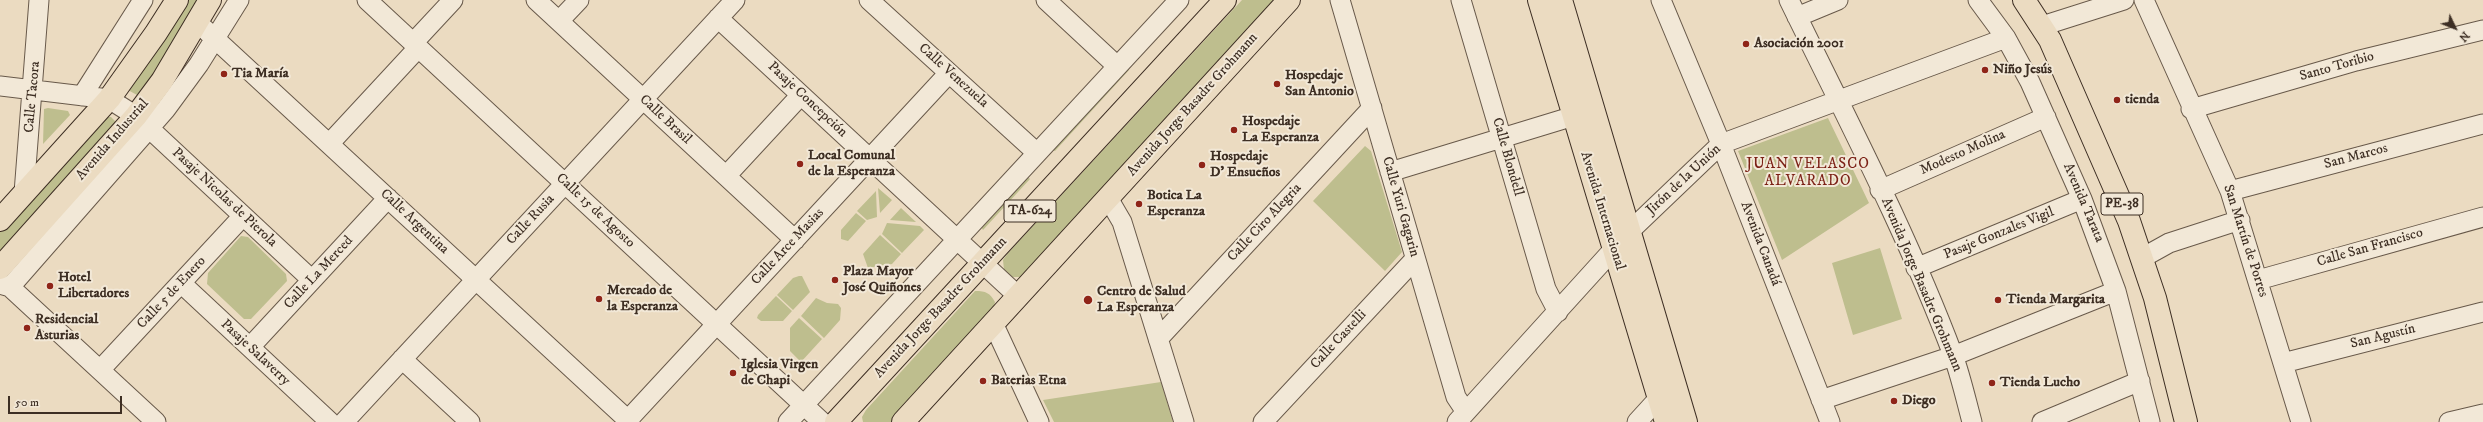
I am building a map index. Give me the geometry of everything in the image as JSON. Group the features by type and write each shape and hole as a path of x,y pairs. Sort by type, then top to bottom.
{"main road":[{"path":"0,220 109,99 156,33 177,0"},
{"name":"Avenida Industrial","path":"3,279 142,123 162,81 198,23 210,0"},
{"name":"Avenida Jorge Basadre Grohmann","path":"836,422 1225,0"},
{"name":"Avenida Jorge Basadre Grohmann","path":"903,422 1288,0"},
{"name":"Avenida Internacional","path":"1539,0 1614,251 1668,394 1686,422"},
{"name":"Avenida Internacional","path":"1561,0 1631,230 1668,394 1666,422"},
{"name":"PE-38","path":"2024,0 2042,26 2119,198 2142,258 2162,325 2186,422"}],"street":[{"name":"Calle Tacora","path":"24,193 34,90 39,0"},
{"path":"82,96 143,0"},
{"path":"142,123 181,89 216,38 239,0"},
{"name":"Calle 15 de Agosto","path":"367,0 822,422"},
{"path":"329,144 416,45 453,0"},
{"name":"Calle Brasil","path":"536,0 795,240"},
{"path":"559,22 579,0"},
{"name":"Calle Rusia","path":"344,422 735,0"},
{"path":"1046,0 1117,66"},
{"path":"788,422 1179,0"},
{"name":"Calle Yuri Gagarin","path":"1340,0 1462,417"},
{"name":"Calle Blondell","path":"1461,0 1546,289 1558,312"},
{"name":"Avenida Canadá","path":"1660,0 1721,144 1830,422"},
{"name":"Avenida Jorge Basadre Grohmann","path":"1789,0 1839,101 1916,268 1953,356 1972,422"},
{"path":"1797,17 1838,0"},
{"name":"Avenida Tarata","path":"1978,0 2006,38 2030,82 2082,199 2116,291 2150,422"},
{"path":"2042,26 2124,0"},
{"name":"San Martín de Porres","path":"2144,0 2230,191 2301,422"},
{"name":"Calle Venezuela","path":"880,3 949,73 1037,153"},
{"name":"Pasaje Concepción","path":"718,18 1018,296"},
{"name":"Calle Argentina","path":"198,23 216,38 628,421"},
{"name":"Santo Toribio","path":"2192,109 2356,60 2483,30"},
{"name":"Jirón de la Unión","path":"1462,417 1614,251 1631,230 1721,144 2006,38"},
{"name":"Calle Arce Masias","path":"628,421 949,73"},
{"path":"0,86 109,99"},
{"path":"726,176 802,95"},
{"name":"Pasaje Nicolas de Pierola","path":"109,99 142,123 312,280"},
{"name":"Calle Ciro Alegria","path":"1158,339 1372,108"},
{"path":"1390,172 1594,109"},
{"name":"Modesto Molina","path":"1880,190 2046,116"},
{"name":"San Marcos","path":"2230,191 2483,124"},
{"name":"Calle La Merced","path":"250,347 388,198"},
{"path":"1108,198 1122,222 1184,422"},
{"name":"Pasaje Gonzales Vigil","path":"1916,268 2082,199"},
{"name":"Calle 5 de Enero","path":"100,370 243,216"},
{"name":"Calle San Francisco","path":"2258,280 2483,217"},
{"path":"2142,258 2169,243 2240,220"},
{"name":"Calle Castelli","path":"1263,422 1415,259"},
{"path":"3,279 156,422"},
{"name":"Pasaje Salaverry","path":"181,284 330,422"},
{"path":"1821,400 1953,356 2116,291"},
{"name":"San Agustín","path":"2283,363 2483,312"},
{"path":"993,323 1039,422"},
{"path":"402,359 470,422"},
{"path":"2042,422 2140,381"},
{"path":"1637,422 1668,394"},
{"path":"2449,422 2483,414"}],"green space":[{"path":"180,0 201,0 142,91 137,95 128,90"},
{"path":"1242,0 1280,0 1029,272 1020,277 1012,277 1004,270 1003,260 1008,253"},
{"path":"1129,68 1129,70 1055,151 1052,150"},
{"path":"48,108 68,111 70,115 43,144 44,109"},
{"path":"105,117 111,117 116,122 0,255 0,229"},
{"path":"1828,118 1869,203 1782,260 1738,151"},
{"path":"1365,146 1371,151 1402,252 1385,271 1313,201"},
{"path":"1028,177 1030,179 983,230 979,223"},
{"path":"878,188 892,200 880,213"},
{"path":"876,191 877,217 867,220 857,211"},
{"path":"901,208 916,222 890,220"},
{"path":"856,213 866,221 848,241 841,239 841,230"},
{"path":"887,223 920,226 924,230 902,253 882,234"},
{"path":"880,235 901,254 892,264 868,268 863,254"},
{"path":"241,236 248,237 286,274 287,281 251,319 244,319 207,284 208,273"},
{"path":"1880,248 1902,319 1853,335 1832,263"},
{"path":"802,276 810,292 793,310 777,295 793,278"},
{"path":"975,291 982,291 991,296 995,302 993,312 891,422 863,422 862,417 866,410"},
{"path":"776,296 792,311 783,321 761,321 757,318 758,315"},
{"path":"816,298 827,303 838,304 841,308 840,320 824,338 801,316"},
{"path":"799,318 822,339 801,362 790,351 790,328"},
{"path":"1161,382 1173,422 1054,422 1043,400"}],"place":[{"name":"Asociación 2001","path":"1746,44"},
{"name":"Niño Jesús","path":"1985,70"},
{"name":"Tia María","path":"224,74"},
{"name":"Hospedaje San Antonio","path":"1277,84"},
{"name":"tienda","path":"2117,100"},
{"name":"Hospedaje La Esperanza","path":"1234,130"},
{"name":"Local Comunal de la Esperanza","path":"800,164"},
{"name":"Hospedaje D' Ensueños","path":"1202,165"},
{"name":"Botica La Esperanza","path":"1139,204"},
{"name":"Plaza Mayor José Quiñones","path":"835,280"},
{"name":"Hotel Libertadores","path":"50,286"},
{"name":"Mercado de la Esperanza","path":"599,299"},
{"name":"Centro de Salud La Esperanza","path":"1088,300"},
{"name":"Tienda Margarita","path":"1998,300"},
{"name":"Residencial Asturias","path":"27,328"},
{"name":"Iglesia Virgen de Chapi","path":"733,373"},
{"name":"Baterias Etna","path":"983,381"},
{"name":"Tienda Lucho","path":"1992,383"},
{"name":"Diego","path":"1894,401"}],"district":[{"name":"JUAN VELASCO ALVARADO","path":"1808,174"}]}
